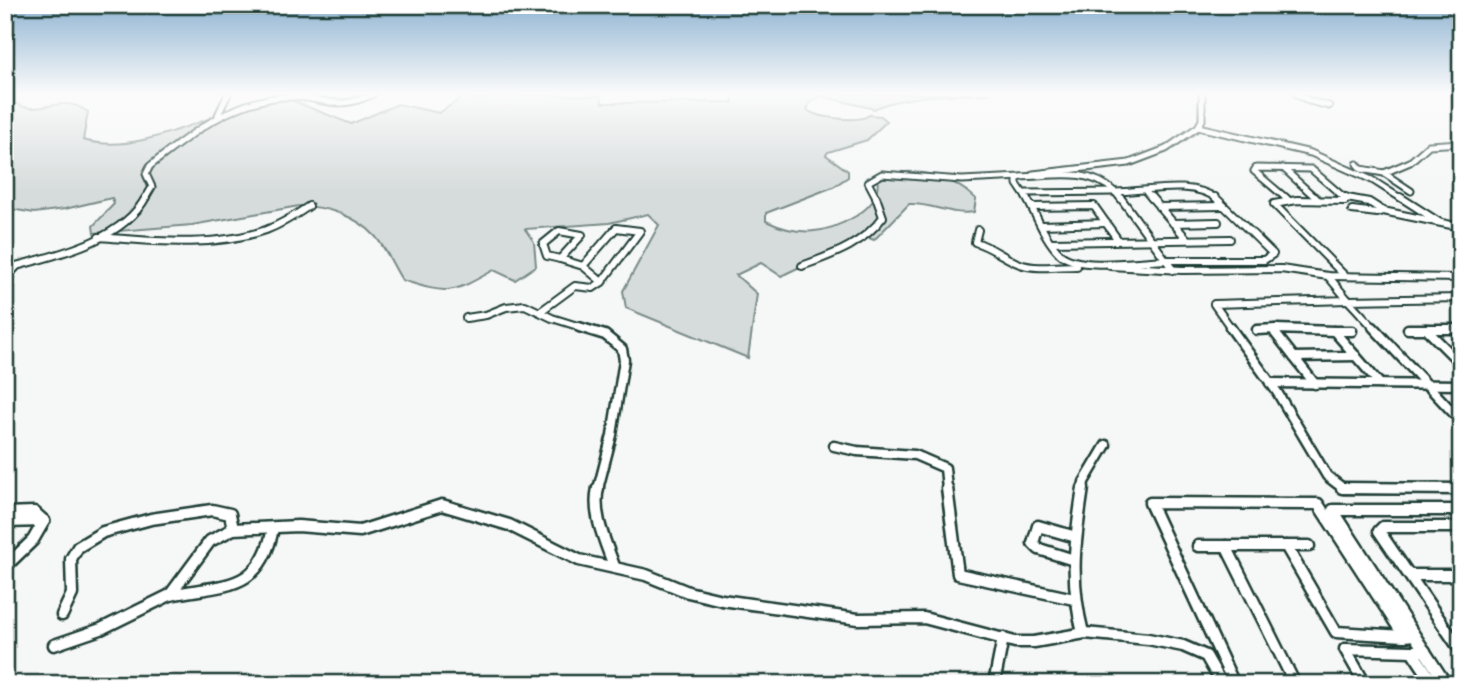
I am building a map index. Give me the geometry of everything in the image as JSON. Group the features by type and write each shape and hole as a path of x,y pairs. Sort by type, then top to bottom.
{"street":[{"path":"5,269 98,237 122,225 138,213 152,187 146,174 150,166 203,126"},
{"path":"1025,193 1196,190 1209,193 1270,249 1273,254 1271,258 1076,262 1065,260 1017,184 1021,177 1042,172 1129,163 1166,149 1198,127 1311,153 1372,180 1439,222"},
{"path":"1384,173 1410,162 1429,145 1461,143"},
{"path":"1357,164 1361,169 1384,173 1411,191"},
{"path":"1289,200 1254,170 1255,168 1311,169 1347,198 1368,202 1383,211 1461,227"},
{"path":"1283,168 1319,201"},
{"path":"802,265 855,246 872,235 883,217 868,182 882,174 962,180 1021,177 1100,178 1116,192 1173,270"},
{"path":"1146,192 1187,239"},
{"path":"1344,275 1274,204 1278,200 1345,201 1347,198"},
{"path":"98,237 142,240 234,237 264,231 309,206"},
{"path":"1032,207 1094,206 1118,240"},
{"path":"1159,207 1223,206"},
{"path":"1352,210 1377,213 1383,211"},
{"path":"1173,223 1218,222"},
{"path":"1042,225 1106,223"},
{"path":"541,310 575,286 593,288 602,282 640,231 616,228 583,267"},
{"path":"978,230 975,242 993,248 1015,263 1031,267 1095,265 1173,270 1281,269 1328,276 1461,278"},
{"path":"560,259 582,234 559,231 543,244 546,255 583,267 602,282"},
{"path":"1052,242 1230,239"},
{"path":"991,257 993,248"},
{"path":"5,279 17,266"},
{"path":"1328,276 1461,421"},
{"path":"568,278 575,286"},
{"path":"1461,298 1214,304 1270,383 1327,476 1337,486 1344,489 1461,489"},
{"path":"466,318 486,315 515,305 525,305 541,310 552,318 605,335 622,349 624,360 612,435 595,500 599,523 614,566"},
{"path":"1276,329 1275,333 1315,383"},
{"path":"1408,329 1461,329"},
{"path":"1426,329 1457,356 1461,363"},
{"path":"1257,330 1352,331"},
{"path":"1334,331 1380,384"},
{"path":"1294,357 1356,356"},
{"path":"1270,383 1461,385"},
{"path":"1083,633 1074,599 1076,537 1084,481 1106,445"},
{"path":"834,446 858,451 915,454 945,468 953,537 953,566 958,574 1074,599"},
{"path":"1234,684 1150,503 1318,504 1409,636 1425,651 1446,684"},
{"path":"170,595 210,541 233,529 298,526 360,531 442,505 509,525 579,560 614,566 646,575 688,592 722,600 858,619 934,619 1026,643 1083,633 1166,643 1204,654 1212,662 1222,684"},
{"path":"62,615 73,599 75,583 71,559 78,547 91,537 150,519 212,510 230,514 233,529"},
{"path":"1409,636 1333,510 1461,510"},
{"path":"5,513 34,512 44,521"},
{"path":"5,522 44,521"},
{"path":"5,567 33,540 44,521"},
{"path":"1074,560 1038,549 1033,543 1036,527 1040,526 1076,537"},
{"path":"1461,527 1380,528 1383,539 1461,651"},
{"path":"54,645 102,629 170,595 244,580 264,564 273,528"},
{"path":"1198,546 1309,546"},
{"path":"1226,546 1295,684"},
{"path":"1286,546 1365,684"},
{"path":"1410,575 1461,575"},
{"path":"1336,632 1409,636"},
{"path":"1390,635 1434,684"},
{"path":"995,684 1003,638"},
{"path":"1345,649 1425,651"}],"shaded area":[{"path":"5,126 85,126 83,140 108,144 160,136 187,126 882,126 867,140 828,152 826,155 848,171 848,177 833,187 766,213 766,221 801,231 834,227 856,216 869,205 875,197 878,181 903,172 943,178 976,199 974,212 966,213 909,204 874,240 864,236 781,276 761,263 736,275 757,294 748,358 626,308 623,291 659,225 648,214 609,223 525,229 534,242 536,266 515,280 494,270 458,288 440,290 402,280 383,246 368,229 340,213 320,208 299,206 192,225 94,233 93,226 114,204 112,198 34,213 5,208"}]}
